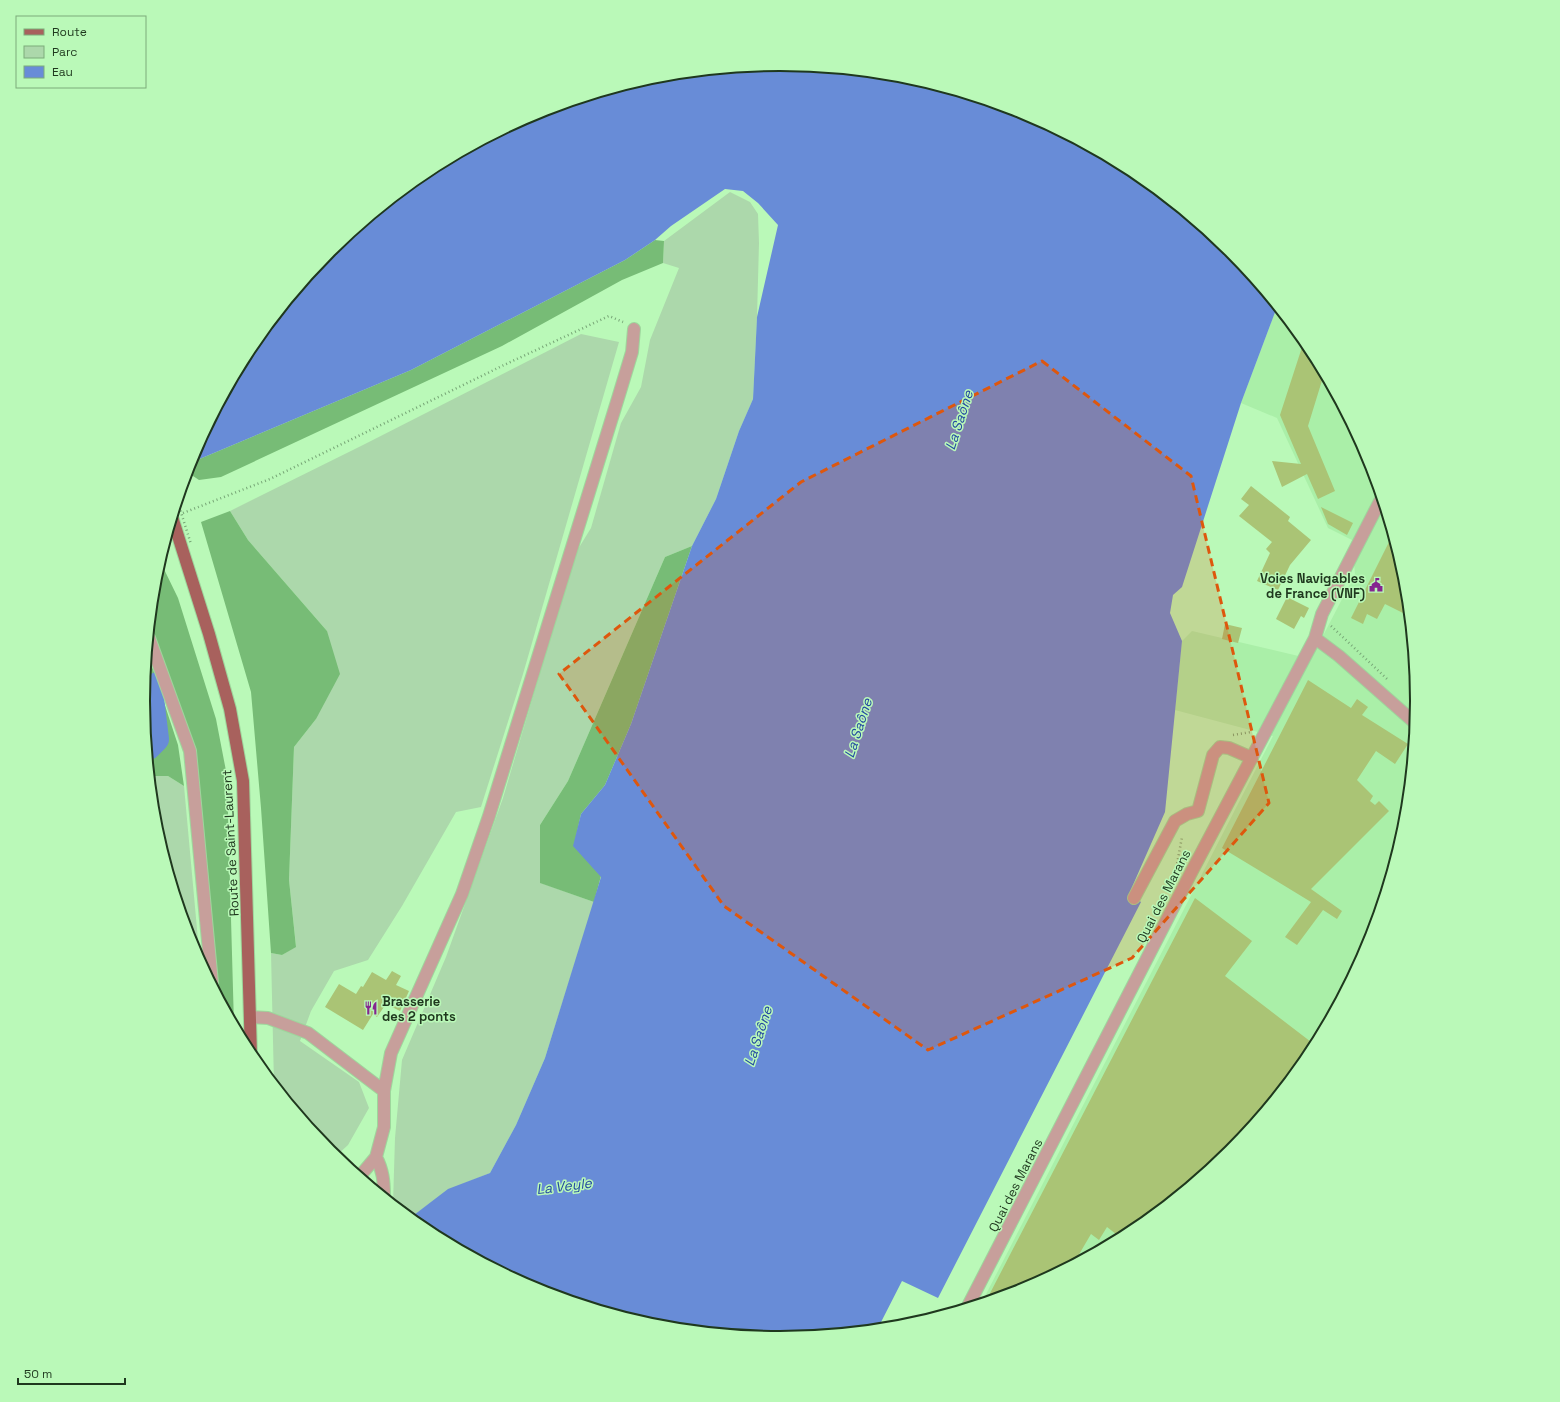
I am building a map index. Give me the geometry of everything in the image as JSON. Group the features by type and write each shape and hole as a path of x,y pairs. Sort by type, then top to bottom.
{"main road":[{"name":"Route de Saint-Laurent","path":"177,517 186,544 230,708 243,781 251,1043"}],"street":[{"path":"363,1173 376,1157 384,1128 384,1092 391,1053 462,894 489,816 632,352 634,329"},
{"name":"Quai des Marans","path":"970,1302 1193,869 1315,638 1322,614 1379,504"},
{"path":"1315,638 1339,656 1410,718"},
{"path":"152,647 190,751 211,971"},
{"path":"1134,898 1175,821 1187,814 1198,811 1213,754 1220,747 1229,748 1252,758"},
{"path":"250,1017 268,1018 308,1033 384,1092"},
{"path":"376,1157 380,1164 384,1180 384,1191"}],"path":[{"path":"177,517 270,479 504,365 609,316 634,329"},
{"path":"179,510 186,544"},
{"path":"1328,623 1388,680"},
{"path":"1230,735 1252,732"},
{"path":"1174,878 1183,836"}],"highlighted area":[{"path":"1042,361 1191,476 1269,803 1132,958 928,1050 724,906 559,674 801,482"}],"shaded area":[{"path":"655,240 664,241 663,263 622,280 502,346 221,477 199,480 192,475 198,460 411,370 625,260"},
{"path":"1275,311 1304,351 1326,386 1345,422 1377,498 1389,538 1398,578 1405,619 1409,660 1409,742 1405,783 1389,864 1377,904 1345,980 1326,1016 1280,1085 1164,1201 1095,1247 1059,1266 984,1297 1273,736 1175,710 1182,641 1192,631 1311,659 1355,574 1352,540 1328,528 1277,418 1241,403"},
{"path":"230,511 248,540 327,631 340,674 316,719 294,747 289,880 296,947 282,955 271,953 251,692 201,522"},
{"path":"692,546 631,724 605,785 581,814 574,846 601,876 594,902 540,883 540,825 568,781 665,557"},
{"path":"164,569 178,598 216,719 227,776 234,1015 217,984 196,749 153,637"},
{"path":"151,665 178,745 184,786 168,776 154,776 151,742"}],"green space":[{"path":"730,192 750,202 758,214 759,243 757,317 753,399 739,431 716,499 692,546 665,557 568,781 540,825 541,883 594,902 545,1058 516,1125 490,1173 448,1190 415,1214 393,1199 395,1138 402,1060 446,957 503,798 575,554 591,528 621,423 641,387 650,340 679,268 663,263 664,241"},
{"path":"581,334 619,342 523,674 481,807 456,812 402,906 368,960 334,971 311,1011 300,1041 359,1082 369,1108 348,1145 341,1152 306,1116 274,1076 271,953 282,955 296,946 289,880 294,747 316,719 327,631 248,540 230,511"},
{"path":"154,776 168,776 184,786 198,943 183,904 171,864 162,824"}],"water":[{"name":"La Saône","path":"739,72 821,72 862,76 943,92 983,104 1021,119 1059,136 1095,155 1164,201 1195,227 1225,256 1254,286 1275,311 1241,403 1182,587 1173,595 1170,613 1182,641 1165,812 1129,894 1141,902 938,1298 902,1281 881,1323 821,1330 780,1331 739,1330 698,1326 617,1310 577,1298 501,1266 465,1247 415,1214 448,1189 490,1173 516,1125 545,1058 601,877 573,846 581,814 605,785 631,724 692,546 716,499 739,431 753,399 757,317 778,225 758,203 743,191 725,189 625,260 411,370 198,460 215,422 234,386 280,317 306,286 335,256 365,227 396,201 465,155 501,136 577,104 617,92 657,83 698,76"}],"building":[{"path":"1302,348 1322,380 1308,426 1335,491 1318,499 1307,474 1282,487 1272,461 1301,464 1280,415"},
{"path":"1251,486 1290,517 1288,521 1311,540 1290,565 1278,590 1257,581 1270,553 1266,549 1272,542 1239,516 1249,505 1241,499"},
{"path":"1321,507 1353,523 1347,535 1328,524"},
{"path":"1390,541 1404,614 1385,604 1377,619 1367,614 1363,624 1351,618"},
{"path":"1287,597 1309,608 1304,618 1301,616 1294,629 1276,619"},
{"path":"1225,624 1242,628 1238,643 1222,639"},
{"path":"1308,680 1351,708 1357,699 1368,707 1362,715 1408,744 1395,764 1376,751 1357,780 1373,796 1370,801 1375,805 1379,801 1389,811 1311,889 1342,911 1337,919 1323,910 1297,945 1285,937 1311,902 1222,848"},
{"path":"1195,898 1252,941 1225,976 1310,1041 1280,1085 1254,1116 1195,1175 1164,1201 1116,1234 1107,1227 1099,1240 1091,1234 1078,1256 1021,1283 989,1296"},
{"path":"392,971 401,976 396,985 409,991 400,1011 386,1004 377,1017 373,1014 363,1030 325,1007 339,984 356,994 361,986 363,987 372,972 386,980"}],"waterway":[{"name":"La Veyle","path":"151,744 156,739 151,698 158,685"}],"place":[{"name":"Voies Navigables de France (VNF)","path":"1376,585"},
{"name":"Brasserie des 2 ponts","path":"371,1008"}]}
